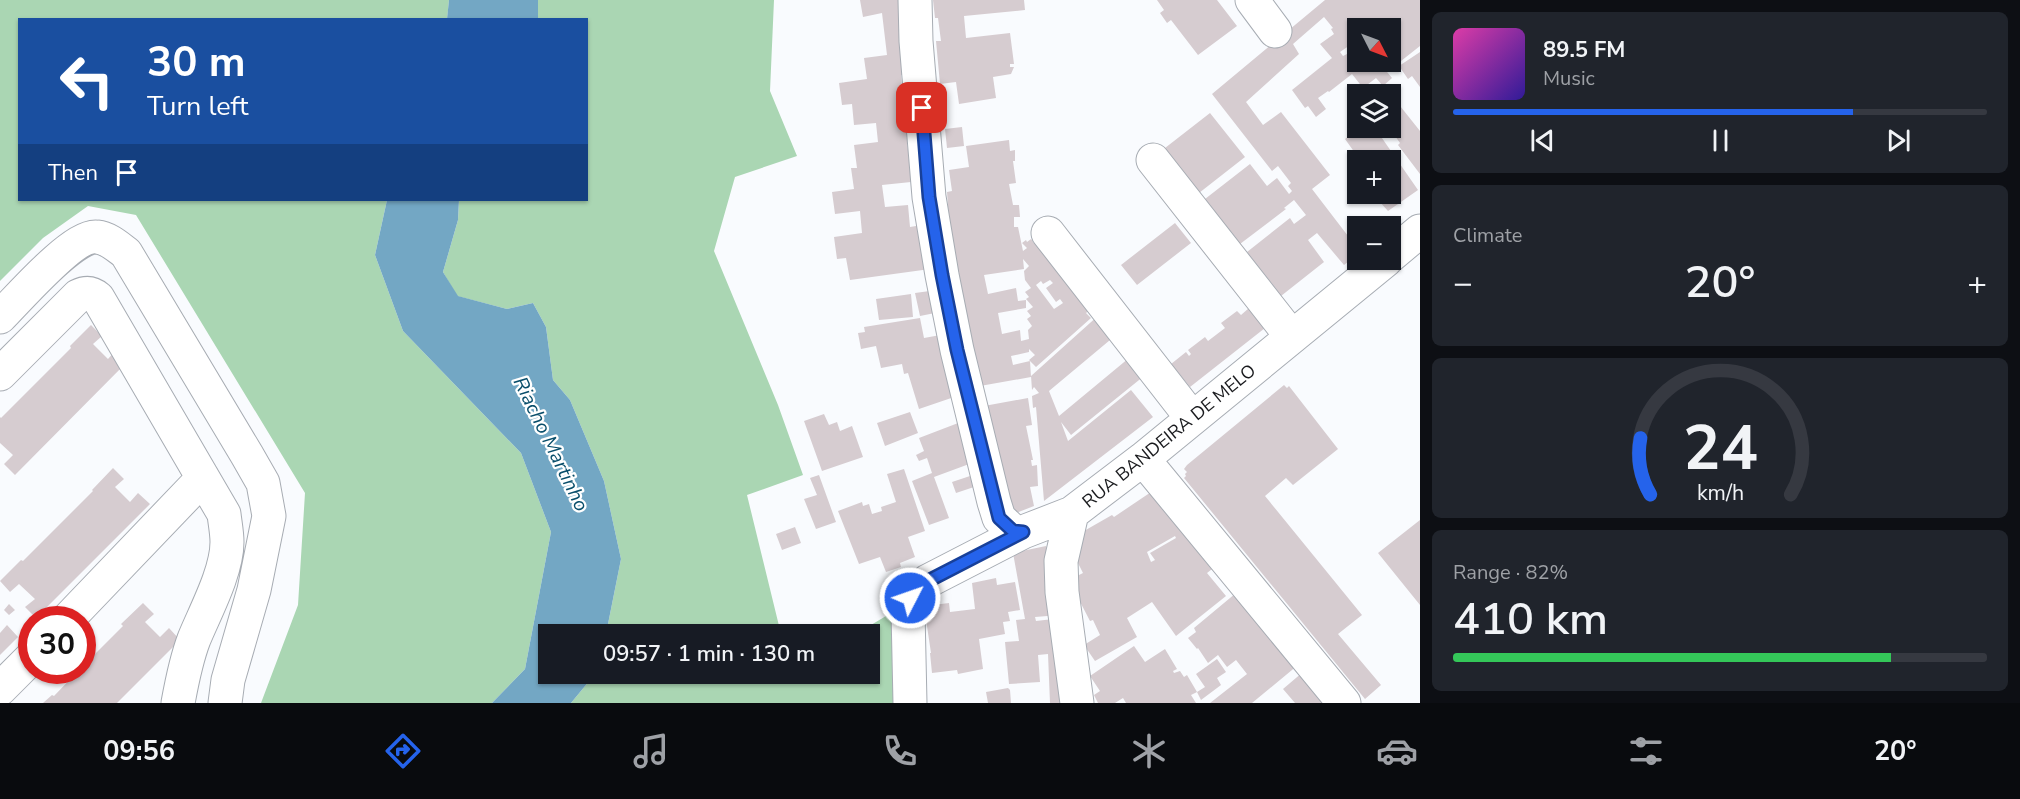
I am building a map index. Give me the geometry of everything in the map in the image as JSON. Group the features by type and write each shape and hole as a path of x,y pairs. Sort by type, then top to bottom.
{"street":[{"path":"915,0 916,40 929,197 957,350 996,510 1004,524 1013,531 1023,532"},
{"path":"1252,0 1275,31"},
{"path":"1153,160 1292,337"},
{"path":"1401,247 1420,231"},
{"path":"1048,233 1192,418"},
{"path":"0,317 64,253 80,242 96,237 114,244 126,253 247,455 263,483 269,516 254,590 228,680 225,703"},
{"name":"RUA BANDEIRA DE MELO","path":"1077,703 1062,592 1061,561 1072,513 1143,459 1374,270"},
{"path":"0,374 78,296 85,292 92,294 98,298 224,514 227,543 211,601 194,641 181,688 155,703"},
{"path":"1143,459 1344,703"},
{"path":"80,606 203,478"},
{"path":"910,703 908,612 910,598 917,589 928,581 1023,532 1072,513"},
{"path":"0,689 18,671"}],"green space":[{"path":"0,0 449,0 447,18 18,18 18,201 387,201 375,255 403,331 521,453 551,532 525,669 492,703 261,703 298,605 305,493 136,215 88,206 43,238 0,281"},
{"path":"538,0 774,0 770,91 797,156 735,177 714,251 778,405 803,475 747,495 779,624 608,624 621,559 604,481 570,400 553,380 546,327 533,303 507,309 457,296 443,272 458,220 459,201 588,201 588,18 538,18"},
{"path":"891,613 894,703 571,703 587,684 880,684 880,624 873,624"}],"water":[{"path":"449,0 538,0 538,18 447,18"},
{"name":"Riacho Martinho","path":"387,201 459,201 458,220 443,272 458,296 507,309 533,303 546,327 553,380 570,400 604,481 621,559 608,624 538,624 538,684 587,684 571,703 492,703 525,669 551,532 521,453 403,331 375,255"}],"building":[{"path":"860,0 899,0 915,74 901,75 911,182 882,185 885,207 908,205 910,227 922,225 930,269 850,280 846,258 837,259 834,237 862,233 860,211 835,214 832,192 854,189 851,168 857,168 854,145 878,142 876,123 854,125 852,104 842,105 839,83 867,79 864,58 887,55 882,13 863,17"},
{"path":"933,0 1024,0 1025,10 964,16 966,38 1010,33 1014,64 1010,64 1010,67 1014,67 1011,74 993,77 996,98 959,104 956,82 940,84 936,41 941,41"},
{"path":"1157,0 1217,0 1237,26 1198,55 1171,20 1167,23 1160,13 1164,10"},
{"path":"1325,0 1420,0 1420,46 1401,61 1401,18 1347,18 1347,47 1340,52 1343,56 1347,54 1347,72 1387,72 1392,78 1385,84 1381,84 1376,78 1368,84 1360,84 1352,74 1318,98 1326,109 1316,117 1308,106 1305,108 1292,90 1332,58 1320,44 1334,34 1331,29 1333,28 1324,17 1293,44 1299,54 1246,102 1263,125 1281,112 1330,175 1312,189 1347,235 1347,263 1344,265 1317,233 1308,240 1324,262 1281,296 1247,252 1290,218 1294,224 1306,215 1294,200 1284,208 1286,209 1240,244 1205,199 1250,164 1267,186 1277,178 1289,194 1292,191 1288,186 1291,183 1278,166 1272,171 1212,94"},
{"path":"1420,52 1420,87 1412,76 1408,79 1401,69 1401,65"},
{"path":"1401,107 1420,131 1420,174 1398,145 1400,143 1396,138 1401,138"},
{"path":"1210,113 1245,157 1199,193 1165,148"},
{"path":"962,127 964,146 947,148 945,129"},
{"path":"1382,138 1390,150 1353,150 1345,139"},
{"path":"1009,140 1010,151 1015,150 1015,161 1013,161 1016,183 1009,184 1013,205 1019,205 1020,217 1014,217 1014,227 1018,227 1023,251 1027,248 1022,243 1026,240 1027,242 1031,239 1034,243 1037,241 1093,307 1086,313 1091,318 1036,367 1030,361 1031,377 980,386 950,235 947,192 952,191 949,170 969,167 966,146","holes":["1023,259 1029,266 1024,271 1025,280 1031,288 1025,292 1029,297 1026,299 1033,307 1027,311 1031,316 1027,319 1032,326 1028,330 1029,339 1021,341 1020,330 1002,334 998,313 1026,308 1026,300 1018,301 1016,288 988,294 984,275 1024,269","1050,280 1053,283 1046,288 1056,302 1060,299 1063,303 1054,309 1036,285 1041,281 1043,284","1029,349 1035,355 1030,361 1013,365 1011,356 1029,352"]},
{"path":"1401,165 1418,190 1401,202"},
{"path":"1382,204 1398,204 1388,211"},
{"path":"1175,223 1191,243 1137,285 1121,265"},
{"path":"937,290 940,312 920,316 915,293"},
{"path":"911,294 913,317 879,320 876,299"},
{"path":"1249,308 1265,328 1190,387 1171,364 1186,352 1189,356 1191,354 1188,350 1205,337 1208,341 1225,328 1221,323 1237,311 1241,315"},
{"path":"1100,314 1116,335 1049,391 1059,416 1129,358 1144,376 1071,435 1061,422 1068,441 1131,390 1153,417 1044,501 1036,407 1033,408 1032,396 1039,393 1034,387 1032,390 1031,376"},
{"path":"920,318 924,338 946,334 960,395 919,409 908,373 904,374 902,364 881,368 876,346 861,349 858,333 865,332 864,327"},
{"path":"91,325 102,336 93,344 108,359 116,350 128,361 15,475 4,464 13,455 0,443 0,417 71,348 70,346"},
{"path":"1284,385 1287,388 1289,386 1338,449 1293,485 1286,478 1265,496 1362,615 1338,634 1381,685 1365,699 1184,478 1187,472 1184,469 1187,465"},
{"path":"1028,398 1032,425 1026,426 1033,460 1031,460 1032,466 1037,465 1038,486 1030,487 1034,506 1011,515 984,406"},
{"path":"910,412 918,433 885,446 877,423"},
{"path":"824,414 829,425 837,422 840,431 852,426 863,457 822,471 804,421"},
{"path":"966,420 980,460 934,477 949,518 929,525 912,481 932,473 927,458 919,461 916,455 924,451 919,438"},
{"path":"113,468 124,479 115,487 130,502 138,493 150,504 48,606 26,606 35,599 19,584 10,592 0,581 21,560 23,561"},
{"path":"904,469 925,531 908,537 915,557 900,563 901,567 886,572 880,557 859,564 838,511 862,502 863,506 869,504 872,514 882,511 881,507 896,502 887,474"},
{"path":"979,473 983,484 956,493 952,482"},
{"path":"819,475 836,522 816,529 804,499 817,495 810,478"},
{"path":"1160,486 1216,566 1207,573 1226,596 1176,636 1152,602 1127,618 1137,637 1095,661 1084,645 1100,635 1075,592 1079,590 1073,578 1083,573 1076,559 1084,531 1112,515 1114,517","holes":["1175,536 1176,538 1150,553 1155,560 1151,562 1147,552"]},
{"path":"1420,520 1420,605 1378,553"},
{"path":"795,527 801,543 782,550 776,534"},
{"path":"1046,546 1060,615 1035,617 1036,621 1062,618 1065,703 1050,703 1048,654 1038,655 1040,682 1009,684 1005,642 1019,641 1016,620 1025,619 1013,553"},
{"path":"996,578 997,585 1015,582 1020,610 1008,612 1010,621 1003,622 1005,634 979,639 983,669 958,674 957,670 932,673 924,606 949,603 950,612 975,609 972,583"},
{"path":"1236,593 1298,665 1252,703 1210,703 1247,674 1236,660 1227,667 1218,655 1208,663 1188,638 1196,632 1194,628"},
{"path":"143,603 154,614 145,622 160,637 169,628 180,640 117,703 43,703 66,684 96,684 96,653 123,626 121,624"},
{"path":"9,604 15,610 9,615 4,610"},
{"path":"7,625 18,637 0,655 0,633"},
{"path":"1134,646 1145,662 1165,649 1177,669 1173,671 1174,673 1180,671 1184,677 1187,675 1197,692 1191,695 1196,703 1126,703 1123,698 1115,703 1098,703 1094,695 1100,691 1090,676"},
{"path":"1217,659 1226,672 1217,678 1221,685 1201,700 1197,692 1205,687 1196,674"},
{"path":"1303,672 1329,703 1295,703 1283,689"},
{"path":"1008,688 1011,703 988,703 986,692"}],"route":[{"path":"910,598 928,581 1023,532 1013,531 999,518 957,350 929,197 922,108"}]}
